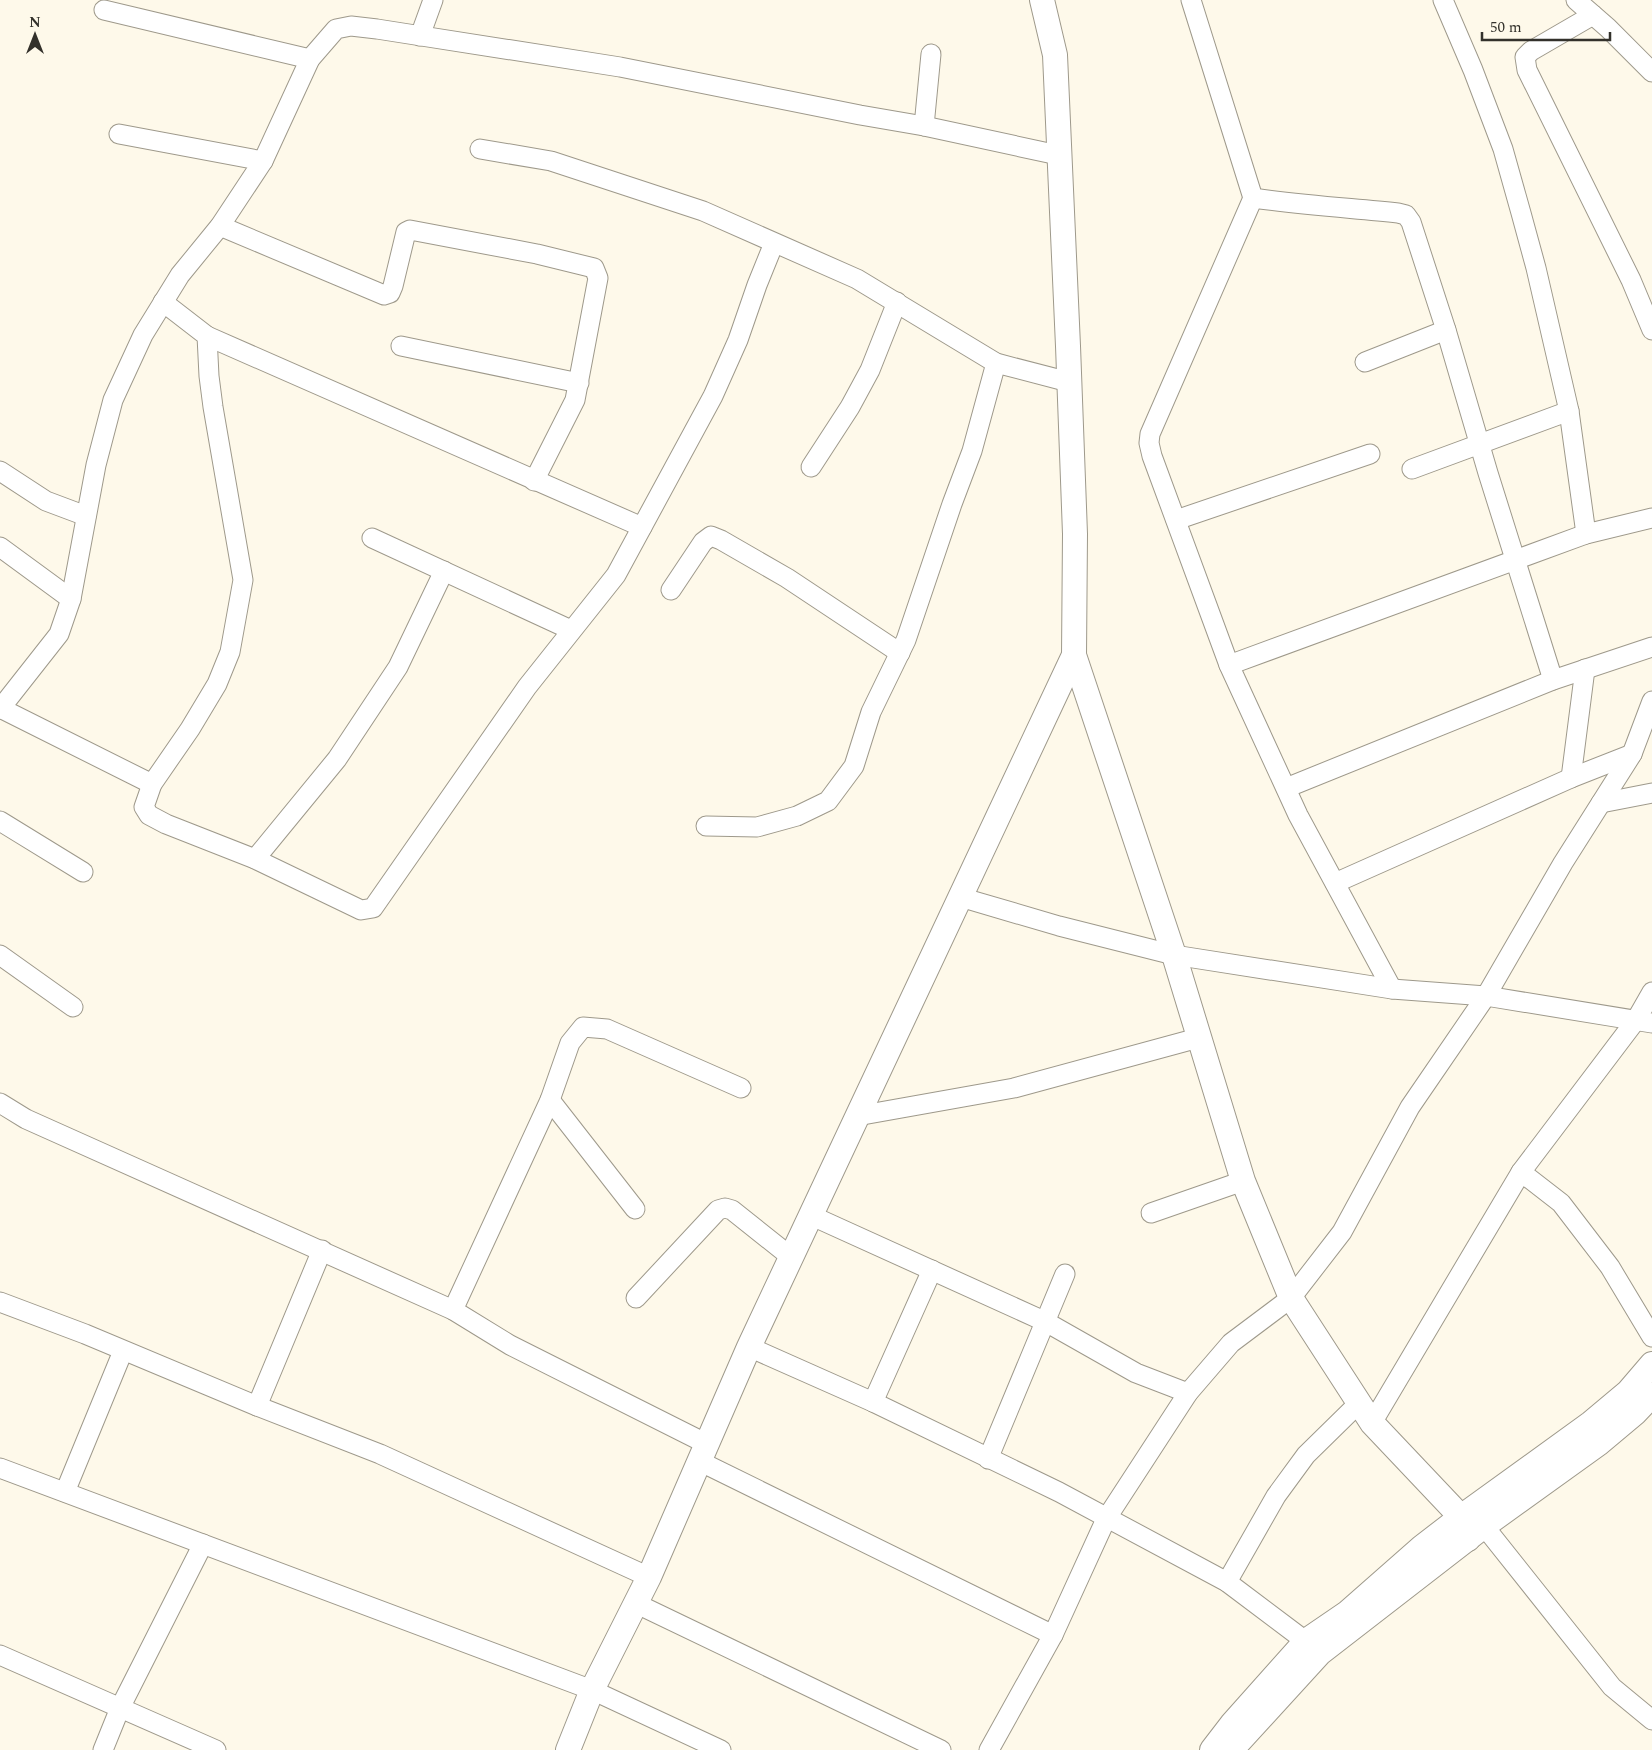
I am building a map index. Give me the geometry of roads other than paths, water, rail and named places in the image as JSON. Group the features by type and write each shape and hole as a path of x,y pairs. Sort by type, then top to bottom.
{"street":[{"path":"420,36 433,0"},
{"path":"1042,0 1055,55 1075,534 1074,655 1174,954 1243,1181 1291,1298 1372,1423 1472,1522 1612,1687 1652,1720"},
{"path":"1191,0 1253,198 1150,434 1149,443 1152,456 1228,664 1298,815 1392,989"},
{"path":"1443,0 1473,70 1503,150 1536,268 1569,411 1586,534"},
{"path":"1576,0 1652,72"},
{"path":"104,10 310,59"},
{"path":"1593,15 1531,51 1525,57 1527,70 1631,280 1652,330"},
{"path":"152,784 0,708 59,634 71,599 96,465 113,400 143,335 180,275 220,226 263,161 310,59 336,29 351,26 377,29 620,67 924,126 1058,155"},
{"path":"924,126 931,54"},
{"path":"118,134 263,161"},
{"path":"480,149 551,161 703,211 857,279 996,363 1069,382"},
{"path":"1253,198 1307,206 1333,206 1406,215 1411,222 1553,680"},
{"path":"220,226 384,295 390,293 394,286 406,232 410,230 537,254 594,268 598,278 575,400 534,481"},
{"path":"207,336 213,407 243,580 230,652 217,684 190,729 152,784 144,806 150,815 166,824 256,860 361,910 373,908 527,687 616,575 713,396 738,340 774,243"},
{"path":"163,302 207,336 642,527"},
{"path":"811,466 850,407 870,370 897,302"},
{"path":"1365,362 1446,330"},
{"path":"400,346 579,382"},
{"path":"706,826 757,827 797,816 828,802 854,766 871,712 906,640 972,451 996,363"},
{"path":"1412,468 1569,411"},
{"path":"1176,520 1370,454"},
{"path":"0,471 46,501 86,516"},
{"path":"1228,664 1586,534 1652,518"},
{"path":"671,590 703,542 711,536 787,578 900,653"},
{"path":"372,538 572,630"},
{"path":"0,547 71,599"},
{"path":"256,860 337,759 398,667 444,572"},
{"path":"1286,788 1553,680 1652,647"},
{"path":"568,1750 592,1690 648,1576 749,1347 1074,655"},
{"path":"1571,778 1585,669"},
{"path":"989,1750 1053,1634 1106,1518 1188,1393 1231,1343 1291,1298 1342,1232 1410,1107 1486,996 1563,863 1632,754 1652,701"},
{"path":"1334,883 1571,778 1632,754"},
{"path":"1601,803 1652,793"},
{"path":"0,821 83,872"},
{"path":"960,897 1059,926 1174,954 1392,989 1486,996 1644,1021"},
{"path":"0,955 73,1007"},
{"path":"1372,1423 1521,1172 1644,1021 1652,992"},
{"path":"453,1310 550,1100 570,1043 583,1027 607,1029 741,1088"},
{"path":"857,1116 1014,1088 1198,1038"},
{"path":"550,1100 635,1209"},
{"path":"0,1103 26,1119 453,1310 510,1345 703,1452 1053,1634"},
{"path":"1521,1172 1561,1203 1610,1267 1652,1337"},
{"path":"1151,1213 1243,1181"},
{"path":"636,1298 718,1210 725,1208 732,1210 791,1258"},
{"path":"810,1215 1046,1322 1136,1373 1188,1393"},
{"path":"257,1406 322,1250"},
{"path":"873,1402 932,1270"},
{"path":"988,1459 1065,1274"},
{"path":"2,1301 257,1406 380,1454 648,1576"},
{"path":"749,1347 873,1402 1059,1492 1227,1582 1313,1647"},
{"path":"65,1492 123,1350"},
{"path":"1472,1522 1628,1392 1652,1364"},
{"path":"1212,1750 1232,1724 1347,1613 1422,1547 1472,1522 1598,1444 1635,1413 1652,1395"},
{"path":"1227,1582 1276,1496 1306,1456 1359,1403"},
{"path":"0,1468 592,1690 721,1750"},
{"path":"103,1750 120,1708 203,1544"},
{"path":"635,1603 940,1750"},
{"path":"1231,1750 1313,1647"},
{"path":"0,1655 216,1750"}]}
